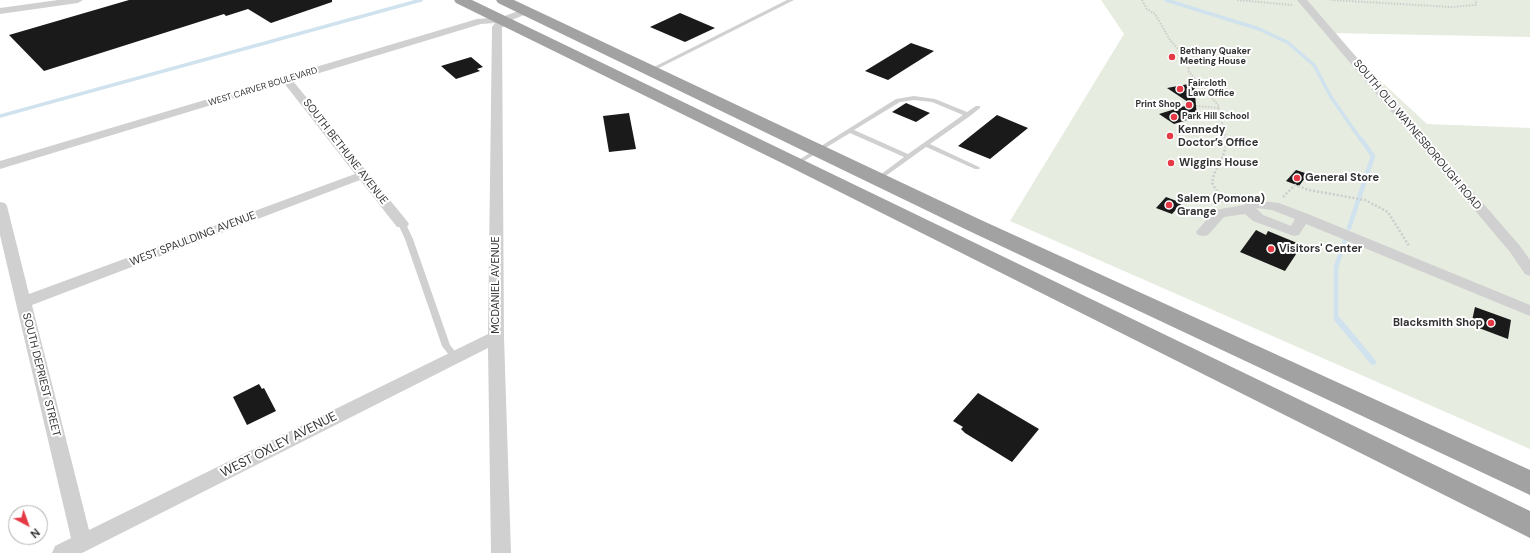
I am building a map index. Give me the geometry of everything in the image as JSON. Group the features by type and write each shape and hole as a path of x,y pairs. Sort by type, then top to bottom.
{"highway":[{"path":"461,0 504,10 526,11 819,149 878,179 1530,483"},
{"path":"504,10 797,163 1530,525"}],"street":[{"path":"4,11 14,0"},
{"path":"4,11 78,0"},
{"name":"SOUTH OLD WAYNESBOROUGH ROAD","path":"1298,1 1510,243 1530,271"},
{"name":"WEST CARVER BOULEVARD","path":"0,165 480,21 504,10"},
{"name":"MCDANIEL AVENUE","path":"501,553 496,337 497,27 504,10"},
{"name":"SOUTH BETHUNE AVENUE","path":"287,80 402,224"},
{"name":"WEST SPAULDING AVENUE","path":"24,302 363,175"},
{"path":"1203,232 1220,213 1248,209 1252,204 1274,206 1414,262 1530,311"},
{"name":"SOUTH DEPRIEST STREET","path":"0,206 82,543"},
{"name":"WEST OXLEY AVENUE","path":"62,553 496,337"}],"lane":[{"path":"651,70 791,0"},
{"path":"797,163 898,100 914,98 933,100 968,115"},
{"path":"878,179 978,107"},
{"path":"849,130 908,157"},
{"path":"926,145 977,168"},
{"path":"402,224 446,346 455,357"}],"path":[{"path":"1142,0 1147,9 1155,14 1170,40 1187,59 1189,72 1218,105 1227,143 1223,156 1214,174 1212,183 1221,200 1231,211"},
{"path":"1237,0 1284,6 1293,5 1298,1"},
{"path":"1331,0 1450,7 1476,5 1476,0"},
{"path":"1190,88 1222,81"},
{"path":"1196,106 1219,108"},
{"path":"1283,198 1295,185 1325,193 1365,200 1388,212 1404,240 1413,250 1416,258 1414,262"}],"shaded area":[{"path":"1101,0 1530,0 1530,37 1329,33 1427,124 1530,128 1530,449 1010,221 1124,34"}],"building":[{"path":"129,0 332,0 332,2 271,23 248,9 226,16 224,14 44,71 9,35"},
{"path":"680,13 715,28 685,42 650,27"},
{"path":"911,43 934,51 888,80 865,71"},
{"path":"471,57 483,67 477,69 480,71 456,79 441,66"},
{"path":"1194,83 1197,117 1174,124 1159,114 1191,104 1167,88"},
{"path":"906,103 930,113 916,122 892,112"},
{"path":"629,113 636,149 609,152 603,116"},
{"path":"997,115 1028,128 990,159 958,146"},
{"name":"General Store","path":"1296,170 1308,174 1299,186 1286,181"},
{"name":"Salem (Pomona) Grange","path":"1166,197 1182,203 1172,214 1156,208"},
{"name":"Visitors' Center","path":"1256,230 1266,235 1268,231 1302,245 1285,271 1240,252"},
{"name":"Blacksmith Shop","path":"1475,307 1511,320 1508,339 1471,325"},
{"path":"259,384 262,389 264,388 276,411 247,425 233,397"},
{"path":"978,393 1039,429 1012,462 965,433 961,429 963,427 953,421"}],"waterway":[{"path":"0,116 421,0"},
{"path":"1166,0 1259,29 1287,42 1314,65 1331,97 1361,140"},
{"path":"1349,228 1373,156 1361,139"},
{"path":"1337,319 1336,267 1345,241"},
{"path":"1337,319 1373,362"}],"place":[{"name":"Bethany Quaker Meeting House","path":"1172,57"},
{"name":"Faircloth Law Office","path":"1180,89"},
{"name":"Print Shop","path":"1189,105"},
{"name":"Park Hill School","path":"1174,117"},
{"name":"Kennedy Doctor’s Office","path":"1170,136"},
{"name":"Wiggins House","path":"1171,163"},
{"name":"General Store","path":"1297,178"},
{"name":"Salem (Pomona) Grange","path":"1169,205"},
{"name":"Visitors' Center","path":"1271,249"},
{"name":"Blacksmith Shop","path":"1491,323"}]}
